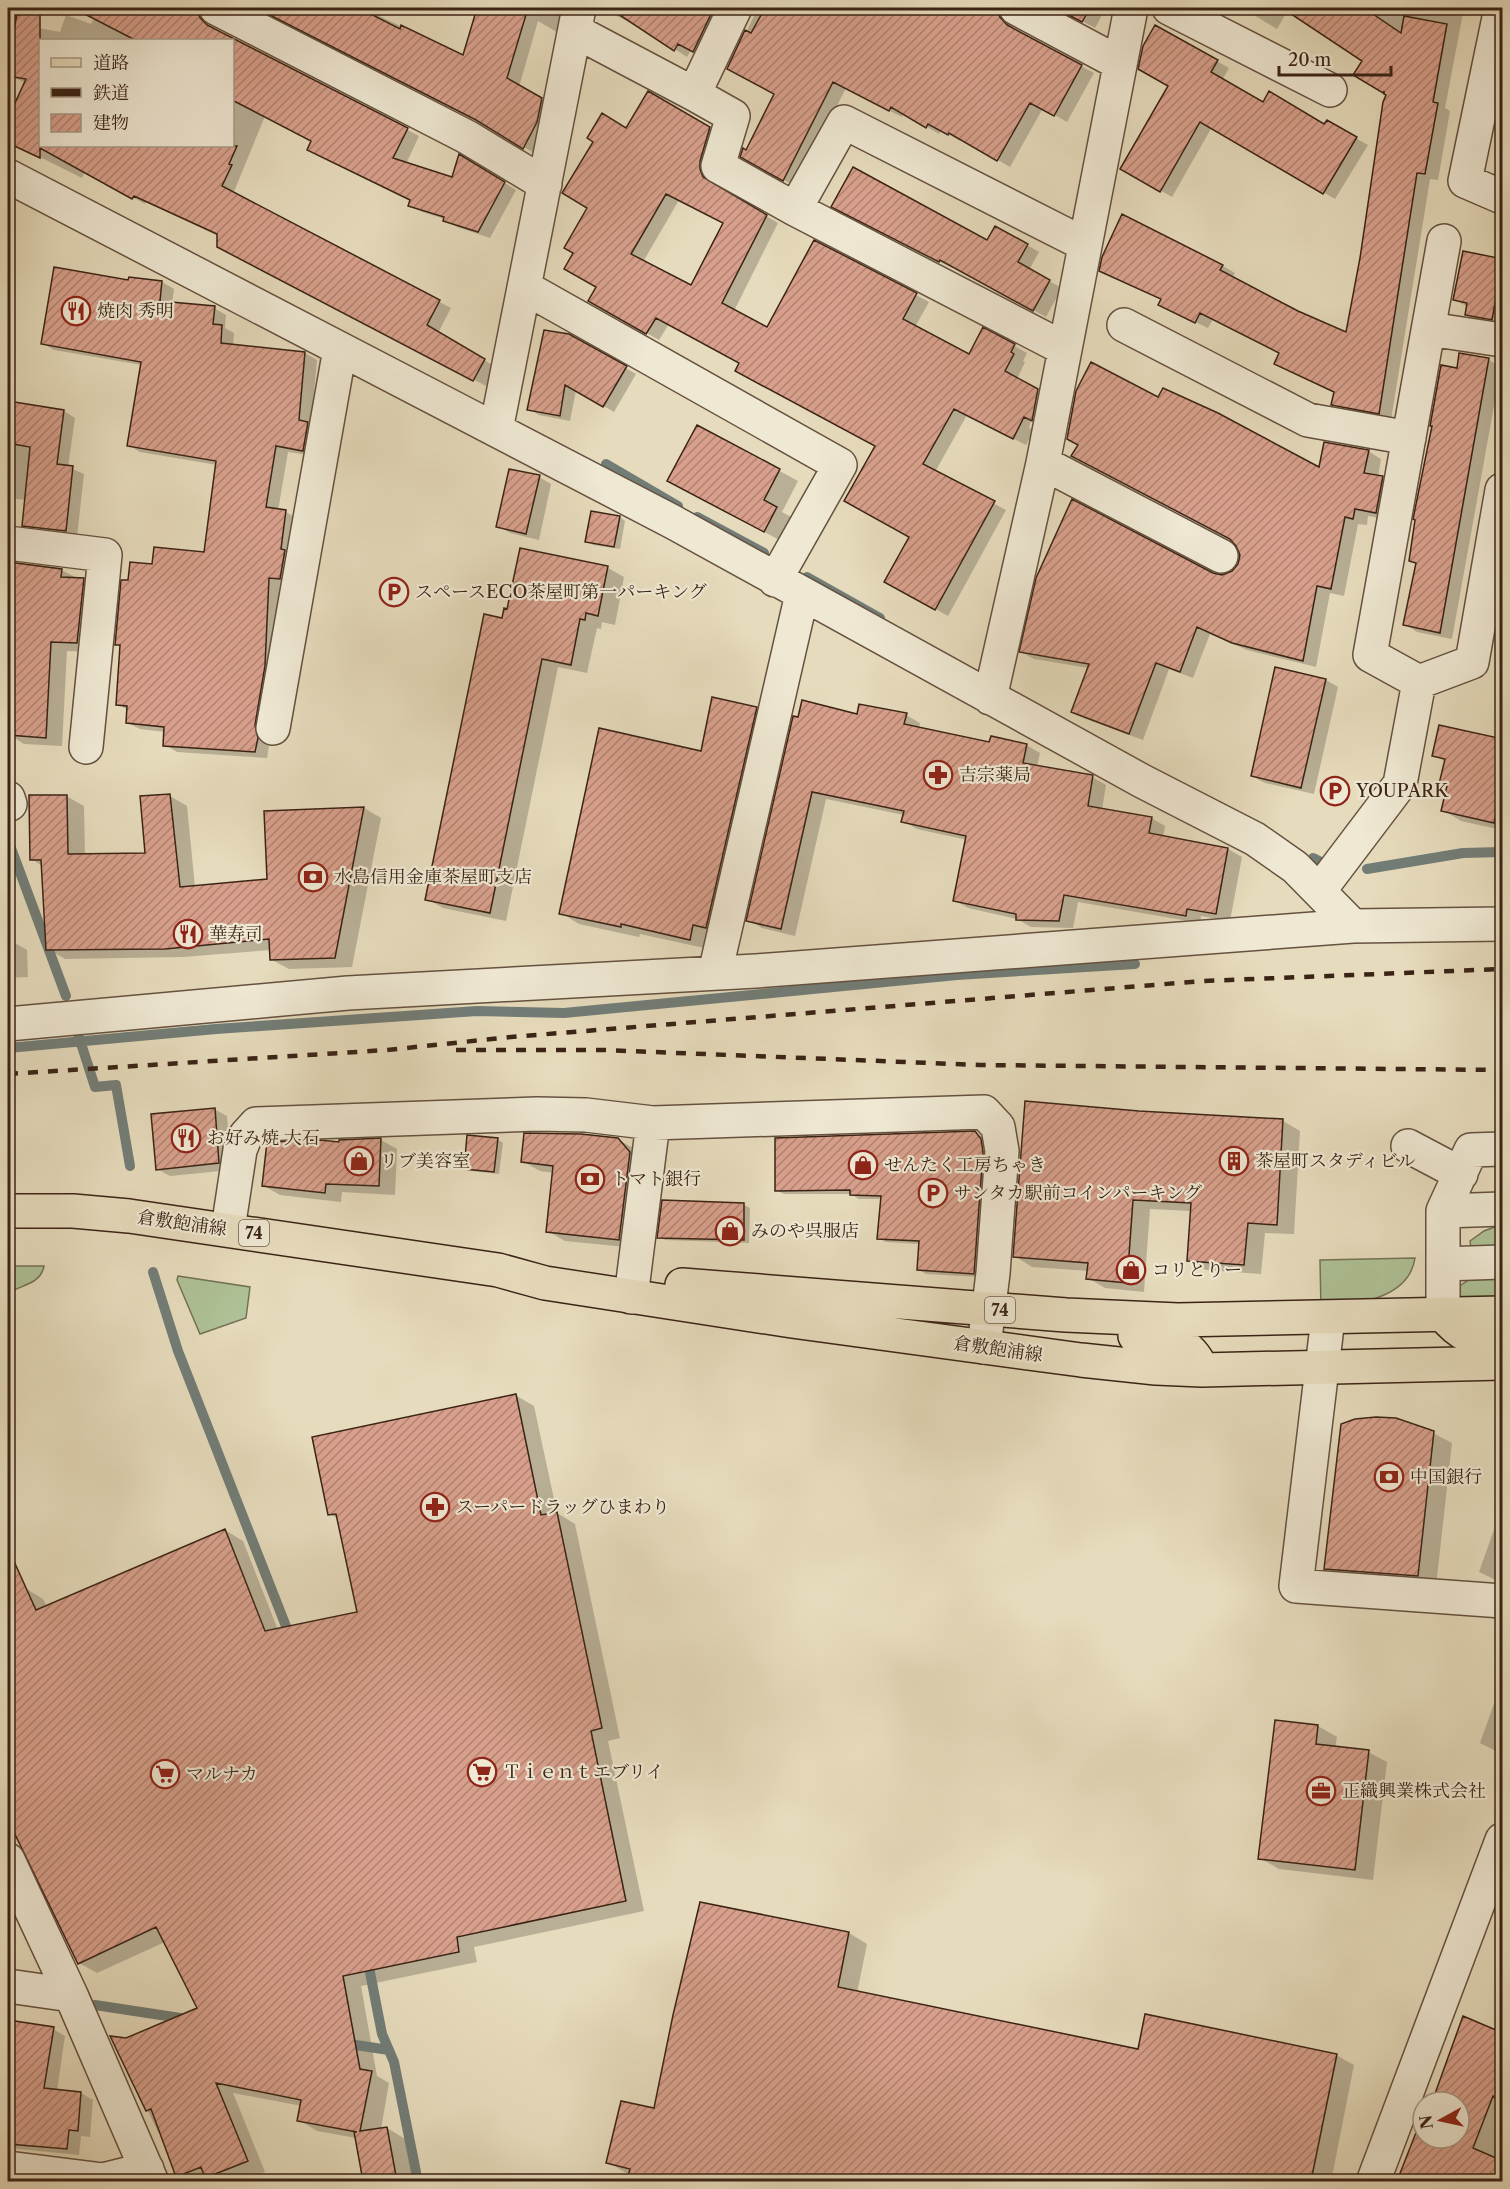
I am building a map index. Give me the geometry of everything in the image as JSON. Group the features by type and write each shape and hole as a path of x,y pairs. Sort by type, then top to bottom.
{"main road":[{"name":"倉敷飽浦線","path":"8,1210 73,1211 117,1215 228,1229 498,1270 547,1270 632,1288 987,1327 1066,1315 1178,1320 1503,1313"},
{"name":"倉敷飽浦線","path":"632,1288 890,1301 987,1327"},
{"path":"1443,1314 1462,1334 1488,1343 1503,1345"},
{"path":"987,1327 1170,1339 1185,1346 1198,1359 1202,1371 1503,1363"}],"street":[{"path":"216,8 468,137 544,184"},
{"path":"694,94 735,8"},
{"path":"1016,8 1119,63"},
{"path":"993,685 1043,463 1131,8"},
{"path":"1168,8 1330,90"},
{"path":"1501,8 1465,180 1503,197"},
{"path":"496,430 544,184 579,24 733,116 718,166 1065,349"},
{"path":"795,208 844,122 1084,244"},
{"path":"8,176 673,522 788,587 896,644 993,685 1142,781 1255,839 1295,867 1353,926"},
{"path":"1444,241 1370,655 1419,682 1472,662 1503,490"},
{"path":"524,287 840,465 788,587 715,973"},
{"path":"1124,325 1308,420 1410,438"},
{"path":"1429,329 1503,340"},
{"path":"273,728 340,349"},
{"path":"1043,463 1221,556"},
{"path":"8,543 105,555 86,747"},
{"path":"1319,891 1400,784 1419,682"},
{"path":"8,1024 348,993 715,973 1353,926 1503,924"},
{"path":"228,1229 240,1150 246,1135 256,1124 537,1114 586,1115 653,1123 984,1112 998,1127 1002,1151 987,1327"},
{"path":"632,1288 653,1123"},
{"path":"1408,1146 1461,1174"},
{"path":"1443,1314 1443,1211 1471,1150 1503,1149"},
{"path":"1443,1211 1503,1209"},
{"path":"1443,1264 1503,1262"},
{"path":"1328,1318 1296,1586 1503,1601"},
{"path":"1373,2181 1503,1840"},
{"path":"8,1860 71,1995 149,2175 103,2180 8,2168"},
{"path":"8,1986 71,1995"}],"green space":[{"path":"1502,1224 1502,1246 1471,1247 1470,1241 1484,1231"},
{"path":"1415,1258 1411,1272 1391,1291 1364,1302 1321,1310 1320,1260"},
{"path":"8,1266 44,1266 37,1279 14,1290 11,1278 8,1279"},
{"path":"178,1276 250,1287 246,1318 200,1334 177,1280"},
{"path":"1502,1278 1502,1305 1464,1303 1459,1295 1458,1287 1470,1279"}],"building":[{"path":"18,8 40,8 39,147 237,146 229,164 232,165 222,186 440,300 427,325 485,359 473,381 217,247 217,234 134,196 132,199 40,148 40,158 8,143 8,118 26,79 8,76"},
{"path":"73,8 198,8 200,18 207,25 408,128 393,158 452,177 459,154 505,182 478,232 443,221 444,217 408,206 410,200 307,150 311,141 234,101 234,39 133,39"},
{"path":"256,8 359,8 400,29 401,25 463,55 477,8 528,8 507,78 542,98 537,122 523,149 476,120"},
{"path":"609,8 702,8 711,14 693,52 678,44 674,51"},
{"path":"765,8 997,8 1000,17 1007,25 1082,65 1054,116 1030,103 997,161 949,133 948,135 928,124 926,128 891,107 889,111 833,82 783,181 740,157 743,148 746,150 774,94 727,69 745,30 751,33"},
{"path":"1055,8 1090,8 1082,22"},
{"path":"1282,8 1364,8 1401,33 1404,16 1447,24 1433,102 1438,103 1425,174 1417,173 1379,414 1331,405 1334,392 1274,364 1279,353 1200,313 1195,323 1158,305 1161,299 1099,271 1102,257 1122,214 1223,265 1220,270 1298,311 1346,332 1386,95 1384,91 1383,93 1353,75 1362,61"},
{"path":"1155,25 1218,60 1211,72 1263,102 1269,91 1324,124 1327,120 1357,137 1323,194 1200,122 1160,192 1120,169 1168,86 1138,69 1143,46"},
{"path":"648,91 710,127 700,161 703,177 767,215 722,303 767,327 814,240 917,293 903,319 969,354 983,327 1015,344 1011,352 1014,354 1005,371 1038,389 1032,421 1024,417 1013,439 954,409 923,464 995,501 935,610 884,582 909,537 844,501 875,446 735,371 739,363 656,318 646,334 588,301 596,287 564,269 573,253 564,248 587,208 562,193 593,142 587,138 602,113 626,128","holes":["666,194 723,223 691,285 631,254"]},
{"path":"853,167 987,240 995,226 1028,244 1018,262 1050,280 1033,311 940,260 939,262 831,207"},
{"path":"1463,251 1503,259 1492,320 1465,315 1467,303 1453,300"},
{"path":"54,267 128,280 129,277 162,281 160,301 215,306 213,324 222,325 221,343 305,352 299,420 308,422 303,451 276,446 266,507 286,510 281,549 285,550 280,579 269,578 265,666 255,725 258,738 255,752 163,746 164,727 126,723 127,706 116,705 120,645 115,645 121,580 128,580 130,562 152,564 154,547 204,552 216,461 127,446 141,362 41,344"},
{"path":"544,330 569,334 627,366 603,407 565,385 560,416 527,410"},
{"path":"1459,353 1489,358 1440,633 1403,625 1416,563 1409,561 1415,520 1413,519 1432,426 1430,426 1441,365 1457,368"},
{"path":"1091,362 1158,397 1163,388 1218,413 1319,467 1324,442 1369,450 1364,473 1383,476 1376,513 1355,509 1353,519 1345,517 1331,589 1317,586 1303,661 1232,643 1197,627 1180,672 1156,663 1129,734 1071,712 1089,664 1019,652 1036,578 1072,499 1213,573 1222,575 1232,571 1238,564 1240,555 1230,539 1071,456 1078,445 1067,439 1076,391"},
{"path":"8,401 64,410 57,464 73,466 66,531 22,526 30,447 8,443"},
{"path":"697,425 780,469 764,500 777,507 764,532 667,481"},
{"path":"509,469 540,475 526,534 496,527"},
{"path":"591,511 620,516 614,547 585,542"},
{"path":"520,548 608,566 598,616 586,613 585,620 580,619 571,665 542,659 490,913 425,900 484,614 502,618 504,608 507,609"},
{"path":"8,562 62,569 61,577 84,578 77,643 51,642 46,738 8,735"},
{"path":"1275,667 1326,679 1301,788 1251,776"},
{"path":"712,697 757,707 706,928 693,925 690,940 621,924 621,927 559,914 599,728 701,751"},
{"path":"802,700 857,714 859,704 907,713 904,724 989,742 991,736 1027,744 1023,763 1093,775 1088,806 1152,817 1149,833 1228,848 1216,914 1187,909 1186,916 1064,895 1059,921 1016,920 1016,914 953,901 966,836 901,822 904,811 812,792 781,929 746,921 793,716 798,717"},
{"path":"1439,725 1503,739 1503,787 1494,823 1441,811 1447,786 1439,784 1445,759 1432,756"},
{"path":"170,794 180,887 267,879 264,811 364,807 335,958 270,960 269,939 165,949 46,950 41,860 30,860 29,795 67,795 68,854 145,853 140,796"},
{"path":"1025,1101 1139,1111 1283,1119 1277,1225 1248,1223 1244,1265 1187,1261 1191,1203 1133,1200 1127,1283 1086,1279 1088,1263 1013,1257"},
{"path":"215,1108 219,1163 156,1170 151,1114"},
{"name":"サンタカ駅前コインパーキング","path":"975,1131 981,1139 983,1152 974,1274 917,1270 919,1241 877,1239 881,1196 850,1195 850,1190 775,1191 775,1138"},
{"path":"524,1133 581,1134 618,1138 630,1152 619,1240 546,1232 553,1166 521,1162"},
{"path":"467,1135 498,1138 494,1172 464,1169"},
{"path":"381,1138 379,1186 326,1184 325,1193 262,1186 267,1142 320,1140 339,1142 339,1140"},
{"path":"662,1200 744,1203 744,1240 657,1238"},
{"path":"516,1394 541,1515 557,1512 602,1728 591,1731 626,1901 457,1937 459,1952 343,1976 360,2069 372,2071 360,2131 387,2127 397,2181 363,2181 354,2132 357,2132 297,2121 301,2100 216,2083 248,2161 205,2178 201,2167 176,2177 151,2109 146,2111 110,2036 126,2038 197,2008 156,1927 78,1964 8,1820 8,1548 36,1610 225,1529 265,1631 357,1612 336,1514 328,1515 312,1437"},
{"path":"1396,1418 1434,1431 1418,1576 1324,1569 1341,1424 1355,1419"},
{"path":"1275,1720 1318,1725 1316,1744 1369,1750 1355,1870 1258,1859"},
{"path":"700,1902 849,1932 838,1987 1138,2049 1145,2014 1337,2054 1311,2181 627,2181 630,2169 606,2163 621,2101 654,2108"},
{"path":"1463,2016 1503,2033 1503,2100 1493,2096 1473,2148 1503,2161 1503,2181 1397,2181 1411,2145 1411,2150 1471,2150 1471,2090 1436,2090"},
{"path":"8,2020 54,2027 44,2088 81,2092 78,2131 69,2130 67,2149 8,2144"}],"waterway":[{"path":"8,39 13,8"},
{"path":"606,464 678,506"},
{"path":"697,517 764,553"},
{"path":"807,577 880,618"},
{"path":"8,840 66,996"},
{"path":"1367,869 1463,853 1502,852"},
{"path":"1313,858 1319,861"},
{"path":"8,1048 216,1029 477,1011 564,1013 957,975 1135,964"},
{"path":"78,1034 95,1087 116,1085 130,1166"},
{"path":"153,1272 178,1351 291,1639"},
{"path":"367,1957 382,2034 394,2062 418,2182"},
{"path":"95,2005 187,2019"},
{"path":"342,2043 389,2050"}],"railway":[{"path":"8,1074 387,1050 511,1037 1203,981 1502,969"},
{"path":"456,1050 604,1050 979,1065 1502,1070"}],"place":[{"name":"焼肉 秀明","path":"76,311"},
{"name":"スペースECO茶屋町第一パーキング","path":"394,592"},
{"name":"吉宗薬局","path":"938,775"},
{"name":"YOUPARK","path":"1335,791"},
{"name":"水島信用金庫茶屋町支店","path":"313,877"},
{"name":"華寿司","path":"188,934"},
{"name":"お好み焼 大石","path":"186,1138"},
{"name":"リブ美容室","path":"359,1161"},
{"name":"茶屋町スタディビル","path":"1234,1161"},
{"name":"せんたく工房ちゃき","path":"863,1165"},
{"name":"トマト銀行","path":"590,1179"},
{"name":"サンタカ駅前コインパーキング","path":"933,1193"},
{"name":"みのや呉服店","path":"730,1231"},
{"name":"コリとりー","path":"1131,1270"},
{"name":"中国銀行","path":"1389,1477"},
{"name":"スーパードラッグひまわり","path":"435,1507"},
{"name":"Ｔｉｅｎｔエブリイ","path":"482,1772"},
{"name":"マルナカ","path":"165,1774"},
{"name":"正織興業株式会社","path":"1321,1791"}]}
